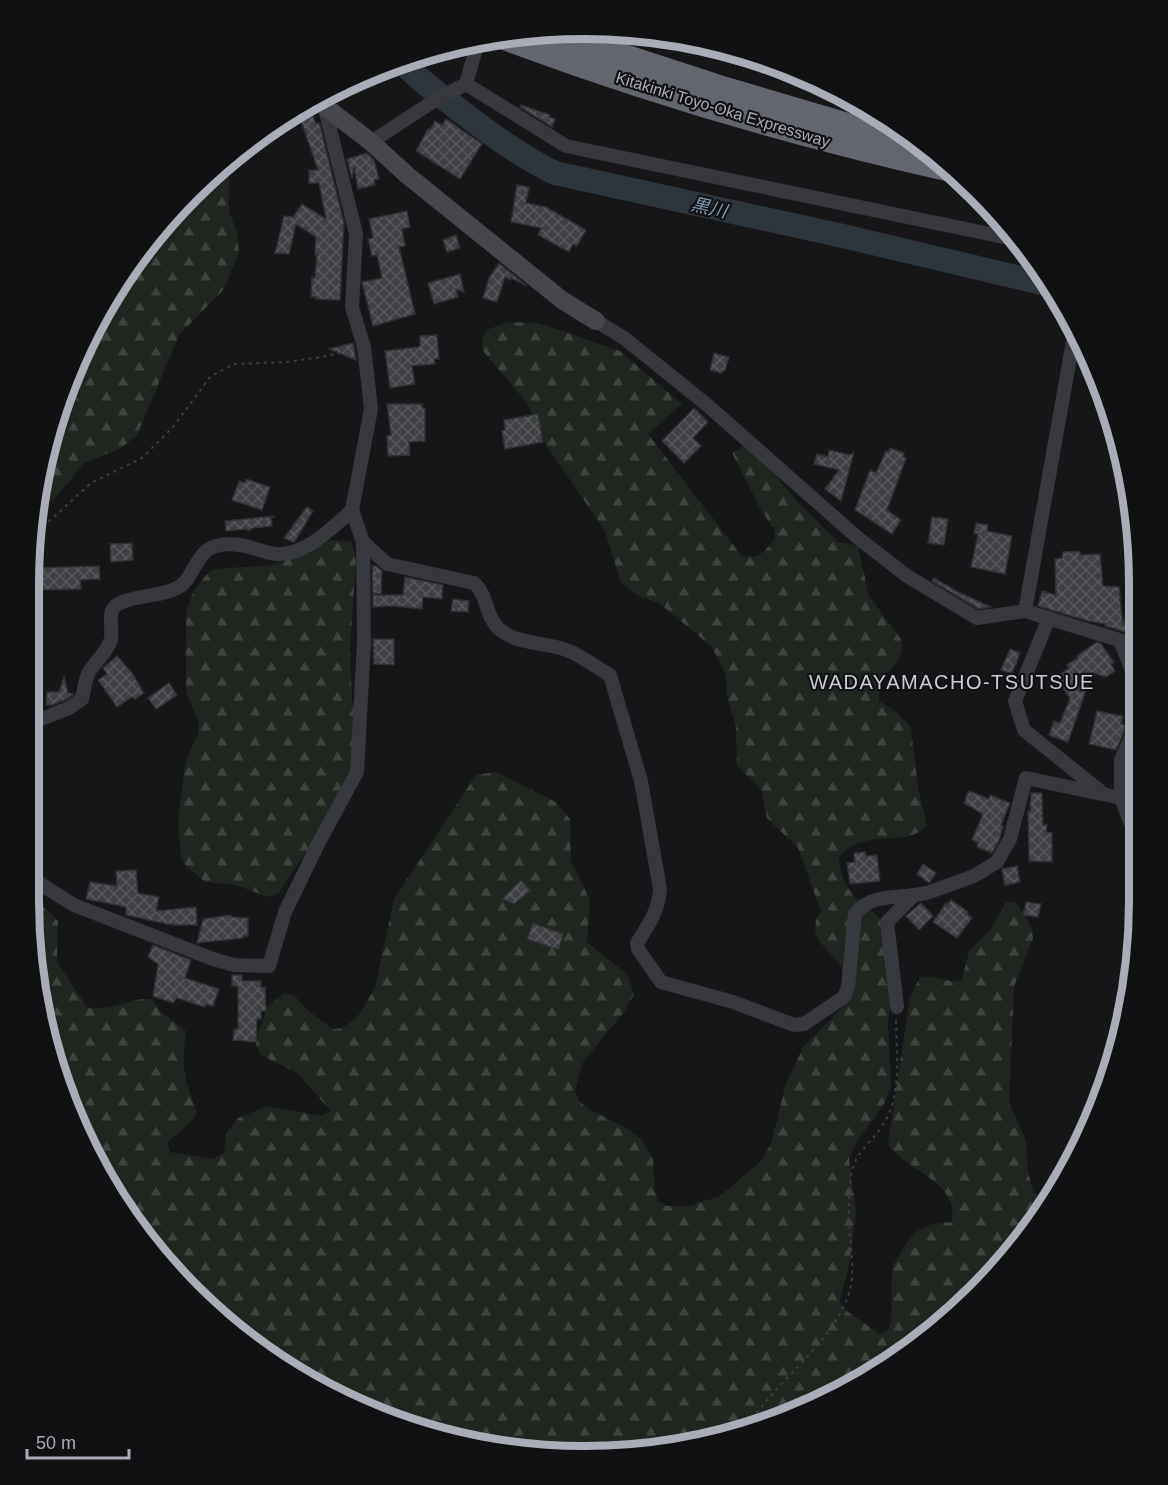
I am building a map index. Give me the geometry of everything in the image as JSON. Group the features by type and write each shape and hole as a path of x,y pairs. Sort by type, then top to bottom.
{"highway":[{"name":"Kitakinki Toyo-Oka Expressway","path":"572,39 719,87 901,141"},
{"name":"Kitakinki Toyo-Oka Expressway","path":"520,43 717,109 824,140 933,166"}],"street":[{"path":"371,142 437,99 466,84 475,52"},
{"path":"466,84 506,111 566,146 1004,237"},
{"path":"323,106 371,142 407,175 562,300 624,338 706,404 858,538 907,576 977,618 1025,611 1129,643"},
{"path":"39,882 74,905 213,959 234,965 269,966 285,912 357,772 364,642 363,542 352,510 371,409 364,347 352,307 356,234 321,107"},
{"path":"1025,611 1073,343"},
{"path":"39,720 69,708 82,699 88,675 111,640 111,614 116,605 131,599 168,591 183,584 206,550 215,546 246,546 273,554 289,554 323,537 352,510"},
{"path":"363,542 387,564 474,583 482,590 490,618 499,629 517,638 568,651 610,675 641,781 660,889 659,901 648,926 637,943 638,949 661,982 733,1002 794,1025 804,1024 844,997 848,987 855,914 861,906 873,899 927,893 974,876 998,862 1010,839 1026,778 1121,798"},
{"path":"1049,618 1015,701 1024,730 1102,793"},
{"path":"1120,641 1129,663"},
{"path":"1129,742 1121,760 1121,798 1129,819"},
{"path":"897,1007 887,922 914,896"}],"path":[{"path":"42,528 91,483 142,458 172,427 211,376 234,364 286,362 322,357 364,347"},
{"path":"752,1419 829,1329 844,1304 851,1286 849,1226 852,1171 858,1154 883,1126 894,1104 897,1007"}],"green space":[{"path":"230,170 229,212 237,232 239,252 224,289 179,335 137,435 120,449 85,462 58,495 45,505 49,478 68,409 95,343 112,311 152,252 174,225"},
{"path":"507,322 539,323 620,351 682,404 648,434 741,555 747,556 761,554 775,539 775,530 762,512 732,453 742,447 753,449 798,502 838,542 858,546 869,596 901,639 902,649 899,659 879,684 879,701 897,712 911,728 918,788 927,826 918,833 908,836 862,842 850,847 839,856 842,875 852,893 881,921 892,983 888,1025 891,1086 883,1106 859,1138 849,1158 856,1211 850,1261 840,1301 845,1310 880,1334 889,1329 892,1272 899,1256 912,1237 922,1228 952,1222 952,1208 948,1196 940,1186 906,1162 888,1144 910,996 920,978 962,980 969,951 991,929 1006,902 1016,902 1032,928 1033,938 1014,987 1009,1102 1026,1141 1028,1172 1034,1193 1041,1197 1037,1204 994,1260 969,1286 943,1311 887,1354 825,1390 793,1405 690,1436 620,1445 584,1446 548,1445 478,1436 375,1405 311,1373 281,1354 225,1311 199,1286 174,1260 131,1204 112,1174 80,1110 49,1007 40,937 39,903 58,921 57,962 87,1007 103,1008 136,1000 152,999 160,1011 186,1031 185,1072 197,1112 192,1121 168,1142 169,1152 212,1159 224,1153 226,1134 238,1118 267,1106 321,1116 331,1111 297,1073 261,1055 256,1046 257,1035 268,1006 284,993 294,995 307,1010 333,1029 343,1028 359,1015 375,988 394,899 476,775 496,772 556,802 570,819 571,861 590,900 587,942 627,974 634,994 624,1012 583,1062 575,1091 579,1101 588,1109 627,1128 643,1141 653,1159 658,1201 667,1206 690,1206 720,1196 761,1161 771,1144 786,1083 804,1046 849,1001 846,971 818,940 815,930 816,920 821,911 798,848 767,818 761,789 737,766 736,727 727,696 726,675 712,647 659,603 639,596 621,582 604,529 548,448 526,402 483,351 482,340 487,330"},
{"path":"332,540 351,541 356,560 350,649 352,699 360,740 360,760 327,821 278,894 268,897 236,885 205,882 186,866 181,857 178,823 185,763 198,734 199,724 186,692 186,613 193,592 206,575 214,569 274,565"}],"building":[{"path":"521,105 550,115 549,117 555,119 552,127 520,107"},
{"path":"313,116 316,124 320,125 344,223 340,300 311,297 312,277 315,278 317,255 315,255 316,237 296,224 289,254 275,253 284,216 293,217 302,204 326,219 319,183 309,183 309,170 318,170 301,121"},
{"path":"446,119 482,144 460,179 416,151 435,121 442,125"},
{"path":"367,153 374,160 379,179 374,180 375,185 358,189 354,167 352,179 347,159"},
{"path":"517,185 529,187 526,203 546,207 586,230 577,246 573,244 569,252 538,235 541,228 511,222"},
{"path":"407,211 410,227 402,229 405,246 399,247 415,314 373,326 362,282 382,278 377,255 372,256 368,239 373,238 369,219"},
{"path":"456,235 460,248 447,252 443,240"},
{"path":"499,263 527,286 505,277 497,302 483,298 489,278"},
{"path":"460,274 464,292 456,289 458,297 434,304 428,283"},
{"path":"437,335 439,359 434,359 435,364 412,366 415,384 390,388 385,351 418,347 420,336"},
{"path":"353,343 356,360 329,349"},
{"path":"714,353 729,357 725,371 722,373 710,370"},
{"path":"387,404 422,404 422,408 425,408 425,441 409,442 410,455 388,456 387,436 391,435"},
{"path":"694,408 708,422 693,438 701,446 684,463 662,441"},
{"path":"538,414 543,442 505,449 502,431 505,430 504,420"},
{"path":"890,448 904,453 903,457 906,458 887,510 901,520 892,534 855,510 870,470 876,473 886,451 888,452"},
{"path":"829,450 850,455 854,452 841,501 825,489 839,470 814,464 817,454 828,457"},
{"path":"246,479 270,487 262,510 232,500 239,481 245,483"},
{"path":"307,507 313,511 295,541 284,538"},
{"path":"275,516 271,518 272,526 253,528 248,531 247,529 226,531 225,521"},
{"path":"932,517 948,519 944,545 928,543"},
{"path":"976,523 988,525 987,531 1012,536 1005,574 971,567 978,534 974,534"},
{"path":"132,543 133,560 111,562 110,544"},
{"path":"1080,551 1080,555 1100,554 1103,586 1119,587 1123,626 1129,604 1129,633 1105,626 1106,624 1038,606 1042,591 1056,595 1055,559 1062,558 1063,552"},
{"path":"99,566 100,579 80,580 81,589 39,590 39,568"},
{"path":"372,566 382,571 381,594 373,593"},
{"path":"405,577 443,585 442,599 423,597 422,609 393,606 373,607 373,595 403,595"},
{"path":"934,578 991,607 979,609 932,581"},
{"path":"453,599 469,601 468,612 451,611"},
{"path":"373,639 394,639 394,665 374,664"},
{"path":"1097,642 1114,662 1111,664 1115,671 1106,677 1092,673 1068,742 1049,735 1054,721 1060,723 1070,698 1056,677 1069,668 1067,665 1078,658 1077,656"},
{"path":"1010,649 1020,653 1012,674 1001,670"},
{"path":"117,656 132,673 144,693 135,699 132,697 117,707 98,680 107,674 103,668"},
{"path":"64,677 68,693 74,694 65,700 46,705 47,692 59,692"},
{"path":"169,683 177,695 156,709 148,698"},
{"path":"1097,711 1123,716 1121,724 1125,725 1124,732 1116,750 1089,744"},
{"path":"969,791 989,799 990,795 1010,803 1001,825 1003,826 999,841 992,853 977,847 978,843 972,840 983,814 964,803"},
{"path":"1031,793 1042,793 1043,825 1047,825 1046,832 1052,833 1052,862 1029,861 1028,811 1030,812"},
{"path":"865,852 866,856 877,855 880,881 850,884 847,863 855,862 854,853"},
{"path":"923,864 936,873 929,883 917,874"},
{"path":"1017,866 1020,882 1005,885 1002,869"},
{"path":"136,870 138,893 159,897 156,911 196,907 197,925 173,925 126,915 126,907 86,899 90,882 117,886 116,871"},
{"path":"521,880 530,891 514,904 502,899"},
{"path":"951,900 968,912 967,914 972,918 957,938 933,922 946,903 947,905"},
{"path":"1026,902 1041,904 1038,917 1023,915"},
{"path":"921,903 933,916 919,930 906,916"},
{"path":"231,915 248,918 248,936 197,943 203,919"},
{"path":"533,923 563,934 559,950 527,939"},
{"path":"153,945 191,960 185,978 219,989 213,1006 206,1004 205,1007 177,998 173,1003 153,996 158,964 148,957"},
{"path":"232,975 242,975 242,981 261,981 261,987 265,987 266,1011 261,1011 261,1019 257,1019 256,1042 233,1040 234,1029 238,1029 238,986 232,986"}],"waterway":[{"name":"黒川","path":"409,68 490,133 555,173 843,236 1038,282"}],"district":[{"name":"WADAYAMACHO-TSUTSUE","path":"952,682"}]}
